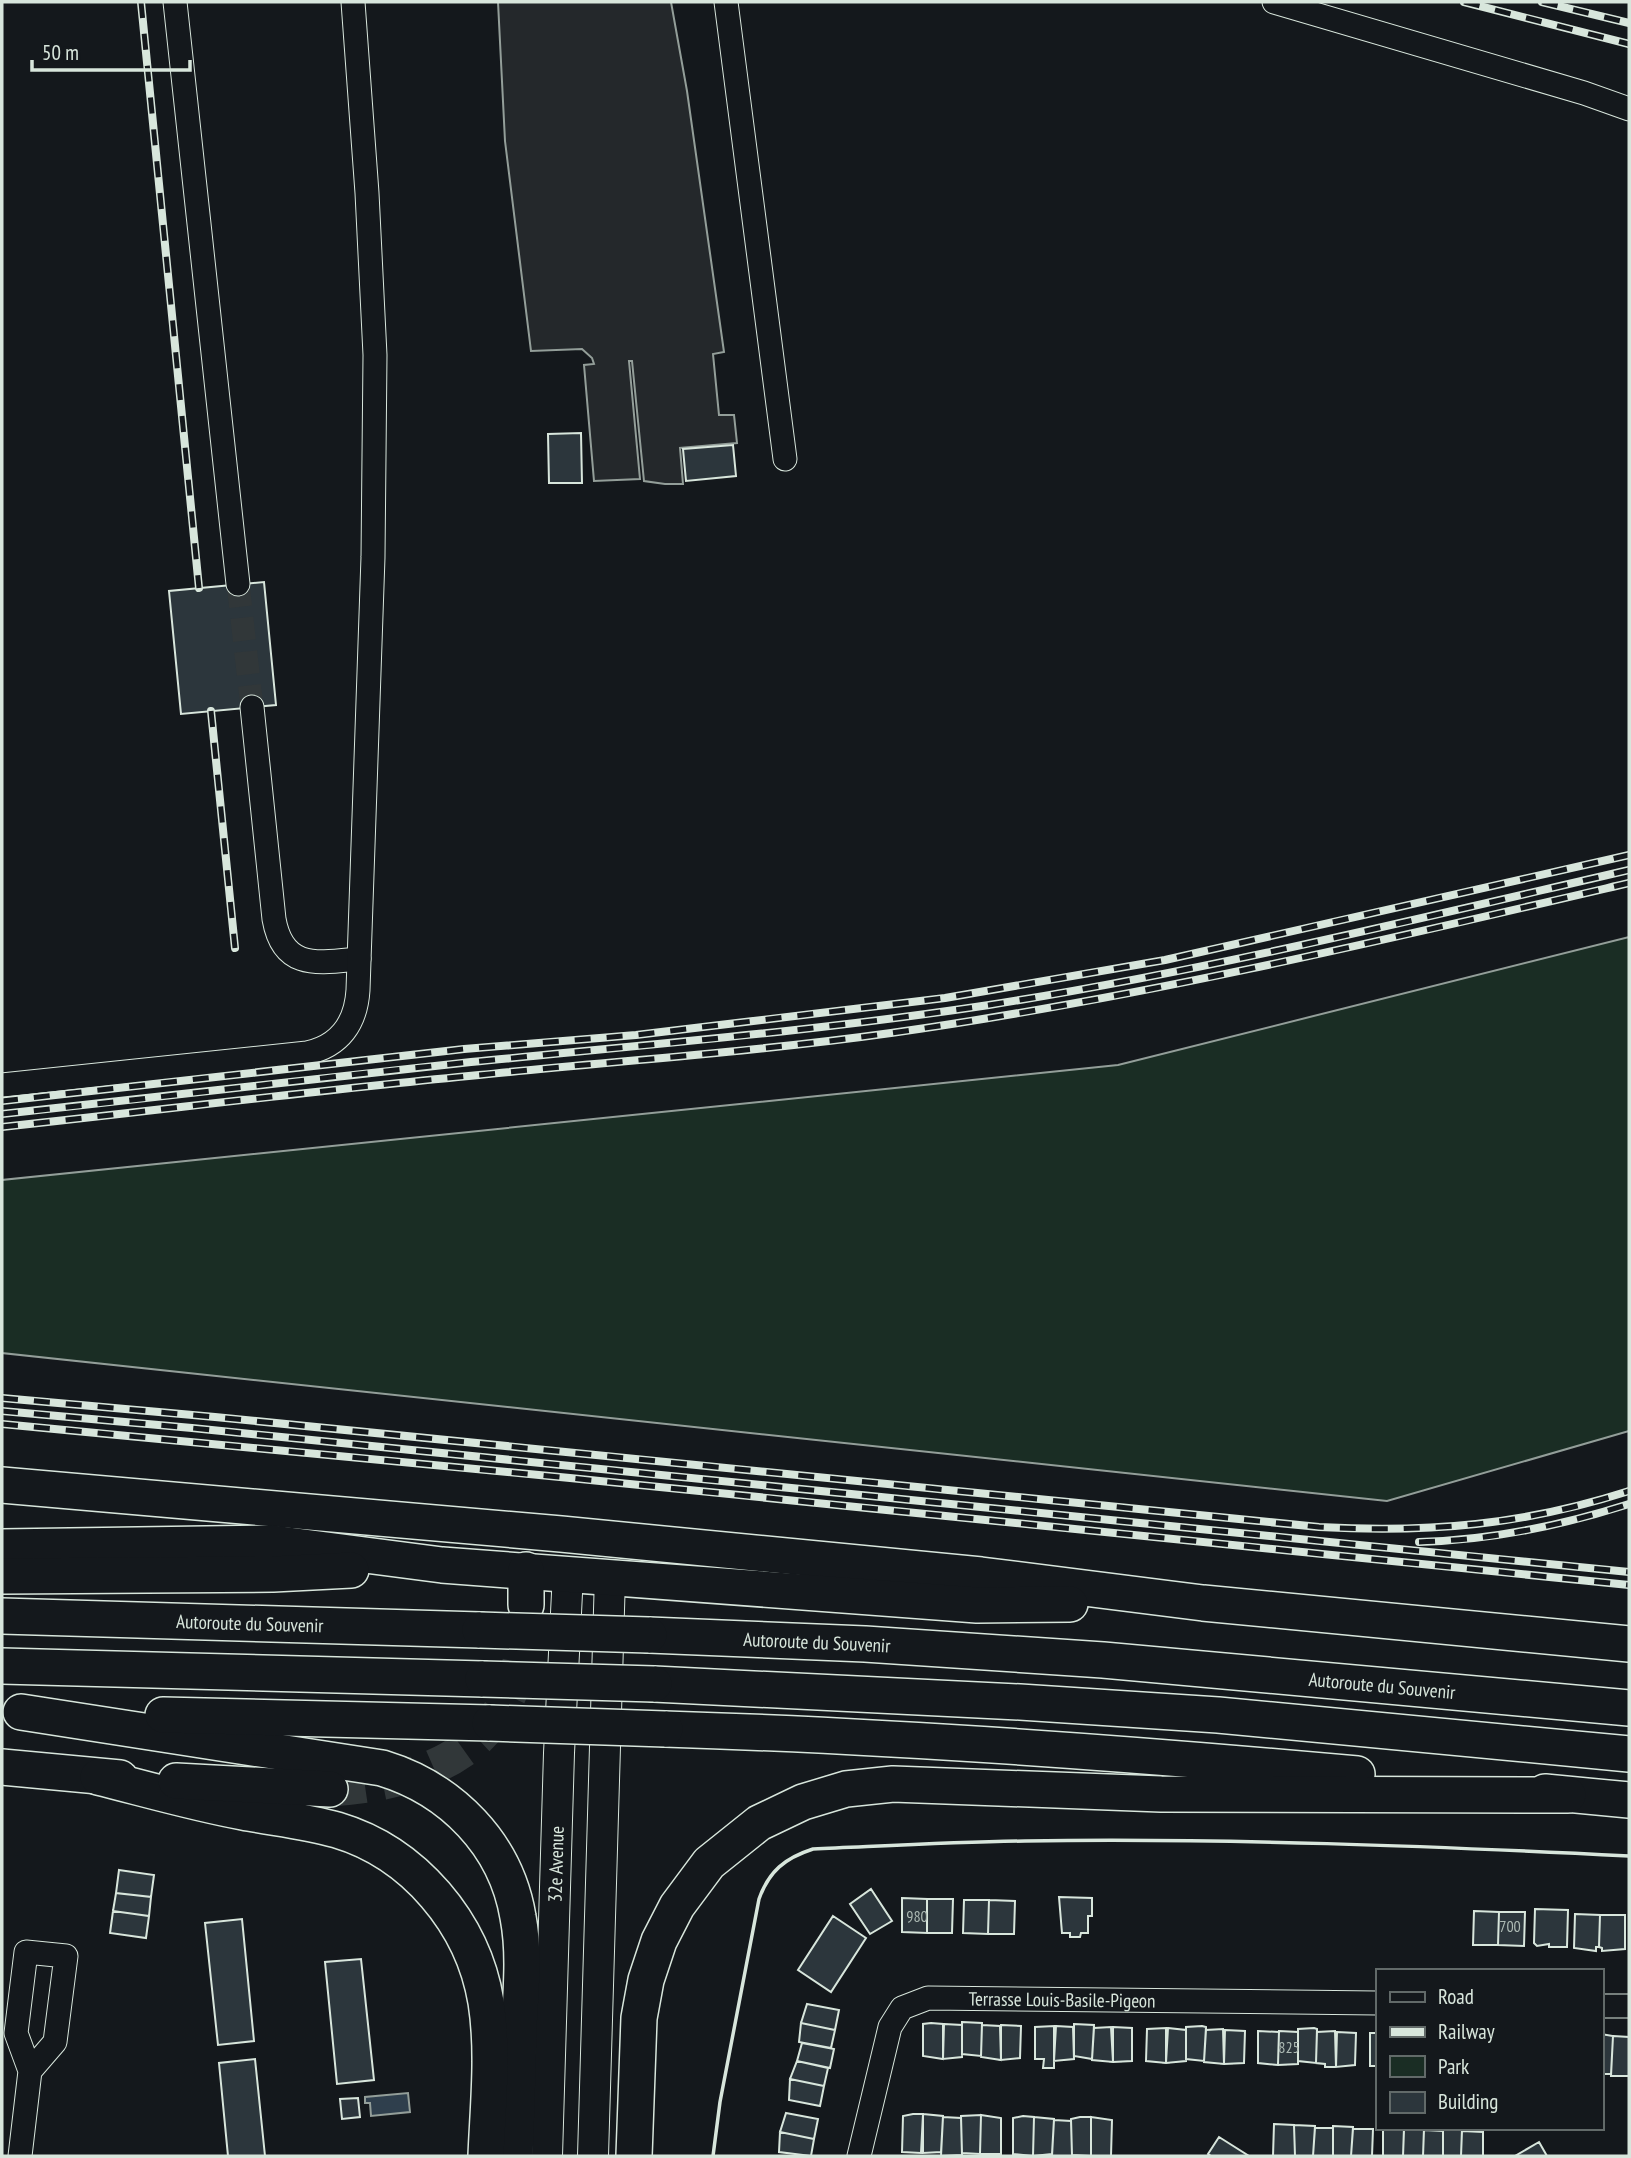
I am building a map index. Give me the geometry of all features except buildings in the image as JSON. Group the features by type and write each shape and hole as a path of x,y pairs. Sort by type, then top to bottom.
{"highway":[{"path":"2,1485 615,1539 981,1575 1203,1602 1629,1644"},
{"path":"2,1547 273,1543 442,1565 977,1605 1203,1602"},
{"path":"2,1576 273,1574 442,1565"},
{"path":"526,1570 526,1605"},
{"name":"Autoroute du Souvenir","path":"2,1616 865,1644 1090,1659 1629,1708"},
{"path":"2,1666 827,1691 1178,1712 1629,1754"},
{"path":"12,1712 490,1723 845,1736 1241,1764 1629,1800"},
{"path":"12,1712 382,1768 411,1777 464,1814 478,1828 497,1859 507,1878 518,1915 522,1959 515,2156"},
{"path":"2,1766 98,1777 330,1789"},
{"path":"98,1777 241,1812 339,1830 390,1856 420,1878 453,1917 470,1950 482,1983 489,2034 486,2156"},
{"path":"634,2156 639,2018 646,1980 663,1933 687,1890 709,1863 759,1823 803,1802 846,1789 893,1784 1161,1794 1568,1795"}],"main road":[{"name":"32e Avenue","path":"547,2156 559,1754 568,1573"},
{"path":"593,2156 610,1576"}],"street":[{"path":"175,2 238,584"},
{"path":"2,1085 319,1050 339,1038 354,1015 358,998 373,557 375,355 353,2"},
{"path":"726,2 785,459"},
{"path":"1274,2 1584,93 1629,109"},
{"path":"251,707 274,919 281,944 296,956 309,960 359,959"},
{"path":"20,2156 30,2071 16,2033 26,1952 66,1956 55,2042 30,2071"},
{"name":"Terrasse Louis-Basile-Pigeon","path":"859,2156 890,2027 902,2008 928,1997 1376,2003"},
{"path":"1603,2006 1629,2007"}],"green space":[{"path":"1629,937 1629,1431 1387,1501 2,1353 2,1180 1118,1065"}],"shaded area":[{"path":"498,2 671,2 687,91 724,352 713,354 719,415 734,415 737,443 680,448 683,484 644,481 632,361 629,361 640,479 594,481 584,365 594,364 592,358 582,349 531,351 505,141"}],"water":[{"path":"408,2093 410,2112 371,2116 370,2103 365,2103 365,2097"}],"tunnel":[{"path":"238,584 252,707"},
{"path":"330,1789 373,1784 411,1775 445,1761 473,1742 496,1718 512,1687 522,1650 526,1605"}],"railway":[{"path":"141,2 199,588"},
{"path":"1464,2 1629,44"},
{"path":"1542,2 1629,23"},
{"path":"211,711 235,948"},
{"path":"2,1101 464,1049 636,1035 945,998 1165,960 1629,855"},
{"path":"2,1114 412,1068 795,1030 989,1005 1231,960 1629,870"},
{"path":"2,1127 360,1087 737,1051 891,1033 1170,985 1629,883"},
{"path":"2,1398 1319,1527 1399,1529 1476,1524 1551,1512 1629,1491"},
{"path":"2,1411 1629,1572"},
{"path":"2,1424 570,1478 1629,1585"},
{"path":"1419,1542 1526,1530 1629,1504"}],"wall":[{"path":"713,2156 720,2102 759,1899 779,1867 813,1849 1100,1840 1403,1846 1629,1856"}]}
